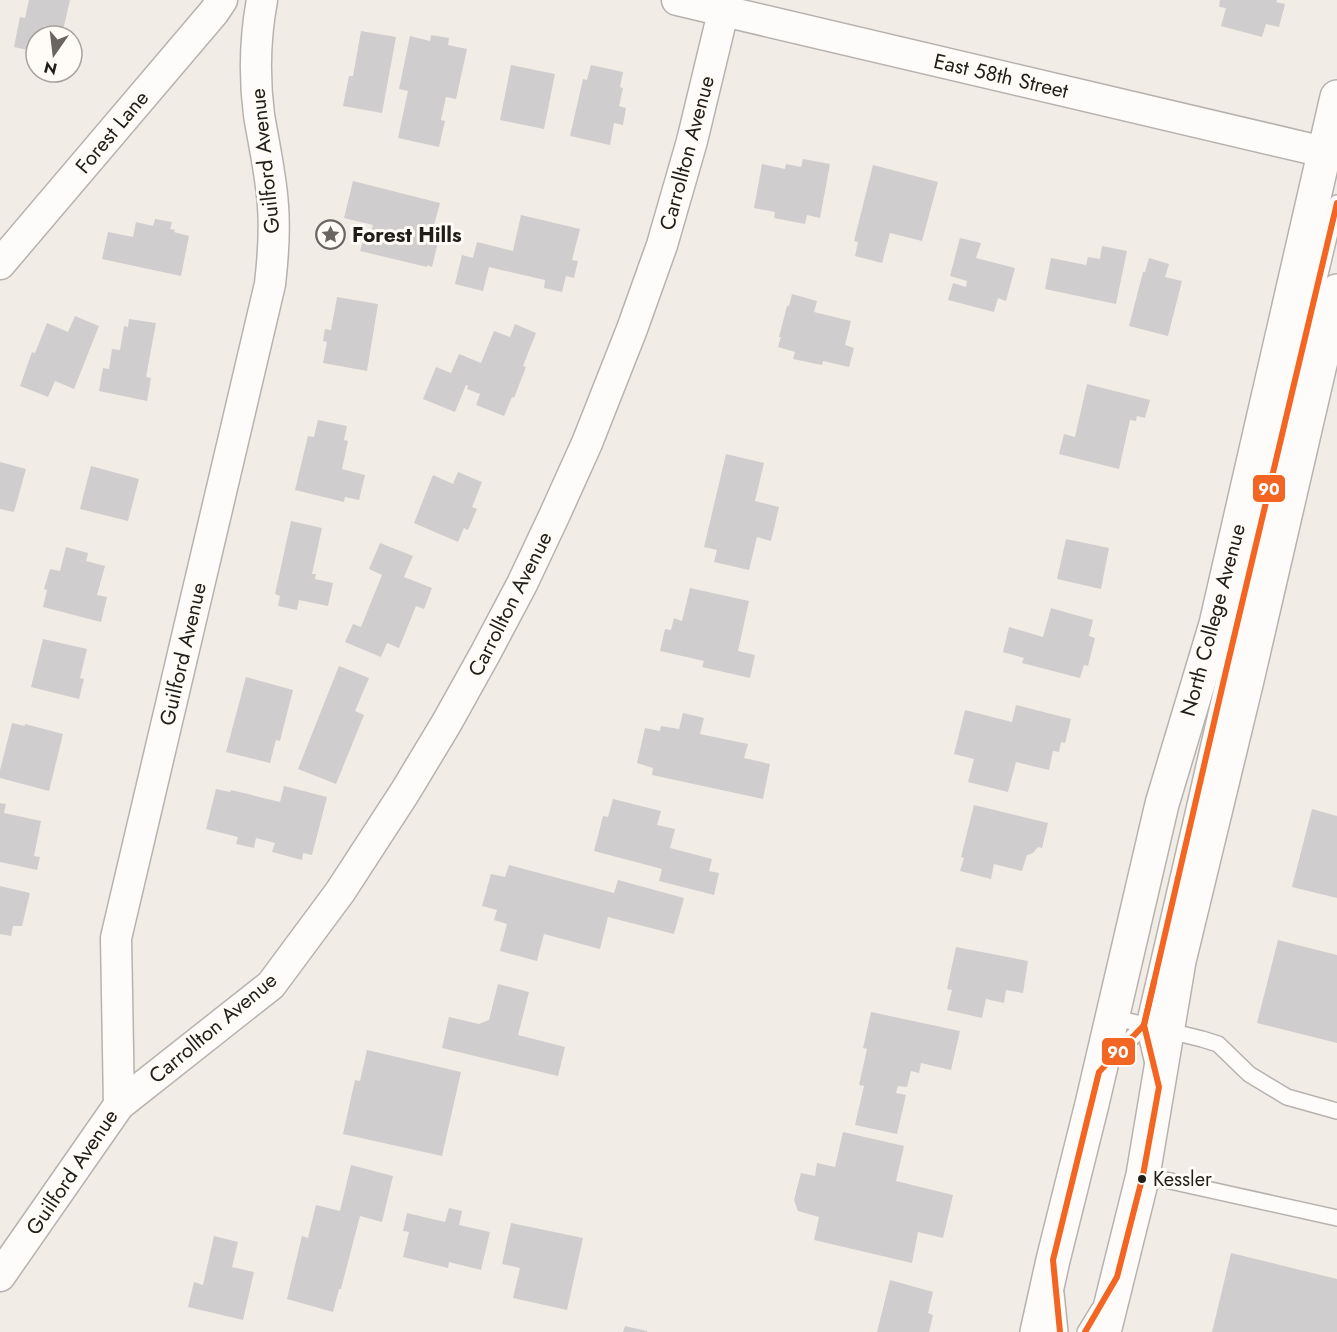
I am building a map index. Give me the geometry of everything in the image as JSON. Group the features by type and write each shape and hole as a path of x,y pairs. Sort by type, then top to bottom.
{"main road":[{"name":"North College Avenue","path":"1038,1332 1053,1260 1162,804 1216,624 1337,97"},
{"name":"North College Avenue","path":"1104,1332 1143,1175 1159,1087 1156,1028 1179,961 1337,291"}],"street":[{"name":"Forest Lane","path":"0,264 222,0"},
{"name":"Guilford Avenue","path":"0,1276 119,1105 116,938 270,284 273,208 259,113 256,68 256,43 262,0"},
{"name":"East 58th Street","path":"677,0 725,5 1324,152"},
{"name":"Carrollton Avenue","path":"119,1105 271,985 340,892 405,792 485,654 555,514 587,443 632,328 662,245 689,152 725,5"}],"lane":[{"name":"North College Avenue","path":"1156,1028 1222,686 1337,203"},
{"path":"1112,1017 1218,1044 1249,1074 1287,1097 1337,1111"},
{"path":"1099,1072 1156,1028"},
{"path":"1143,1175 1337,1218"},
{"name":"North College Avenue","path":"1053,1260 1060,1332"},
{"name":"North College Avenue","path":"1085,1332 1118,1277"}],"building":[{"path":"29,0 70,0 64,24 24,24 24,49 14,47 20,17 25,18"},
{"path":"1220,0 1277,0 1276,2 1285,4 1279,27 1266,24 1262,37 1221,26 1226,8 1219,7"},
{"path":"361,31 396,37 382,113 343,106 349,76 353,76"},
{"path":"431,35 449,38 448,45 467,49 456,99 446,97 441,120 445,121 439,147 398,138 408,91 399,89 410,36 430,41"},
{"path":"511,65 555,74 544,129 500,120"},
{"path":"591,65 623,72 620,87 623,88 619,106 626,108 623,125 614,123 610,145 570,136 583,79 587,80"},
{"path":"803,159 830,164 820,218 807,215 805,224 774,218 775,212 754,208 762,164 785,169 786,164 801,167"},
{"path":"873,165 938,182 922,241 890,233 882,263 855,256 858,242 854,241"},
{"path":"353,181 440,203 431,236 439,238 432,267 360,251 366,230 371,232 373,225 344,218"},
{"path":"521,215 580,229 572,260 578,261 574,278 566,276 562,292 544,288 545,280 489,267 483,291 455,284 462,255 473,258 477,242 513,251"},
{"path":"155,219 172,222 170,229 189,236 181,276 102,259 108,232 133,237 136,222 153,226"},
{"path":"960,238 981,243 976,258 1015,268 1006,301 998,298 994,312 948,300 953,283 966,287 967,281 950,276"},
{"path":"1102,246 1127,251 1116,304 1045,289 1051,258 1086,265 1088,257 1100,259"},
{"path":"1149,258 1169,264 1165,277 1182,281 1168,336 1129,326 1143,272 1145,272"},
{"path":"792,294 817,301 814,312 851,321 845,345 854,348 849,367 823,361 822,365 793,359 795,352 778,347"},
{"path":"337,297 378,304 367,371 323,363 327,342 323,341 325,329 331,330"},
{"path":"75,316 99,326 74,389 55,381 48,397 20,386 32,352 35,353 47,323 68,332"},
{"path":"129,319 156,323 146,377 151,378 147,401 99,391 103,368 109,369 112,349 120,350 124,326 128,327"},
{"path":"515,324 536,333 523,366 526,367 504,416 476,405 480,394 467,389 466,385 455,412 423,399 436,367 451,373 459,354 481,363 494,331 510,337"},
{"path":"1087,384 1150,400 1145,418 1137,416 1136,421 1130,420 1119,469 1059,454 1064,434 1075,437"},
{"path":"318,420 347,426 344,440 348,441 342,469 365,475 359,500 345,497 344,502 295,490 308,436 314,437"},
{"path":"726,454 764,463 755,501 779,507 771,541 757,537 749,570 714,562 717,550 704,547"},
{"path":"0,462 26,469 14,512 0,509"},
{"path":"91,466 139,479 128,521 80,509"},
{"path":"458,472 482,482 472,507 477,509 468,530 464,528 458,542 414,523 433,475 453,484"},
{"path":"291,521 322,528 312,574 316,574 315,579 333,583 328,606 299,600 297,610 278,606 280,596 275,594"},
{"path":"1066,539 1109,548 1101,589 1057,579"},
{"path":"380,543 413,556 404,577 432,588 424,609 416,606 399,648 387,643 381,657 345,642 353,624 361,627 382,575 369,569"},
{"path":"66,547 88,553 86,561 105,566 97,595 107,597 101,622 43,607 47,590 44,589 50,569 60,571"},
{"path":"690,588 749,601 738,651 755,655 750,678 702,667 704,661 660,651 665,629 671,630 674,618 682,621"},
{"path":"1051,608 1093,620 1089,636 1095,638 1088,666 1084,665 1080,678 1022,663 1024,658 1003,652 1009,627 1043,637"},
{"path":"43,639 87,649 80,678 84,679 79,699 31,687"},
{"path":"339,666 369,678 355,711 364,715 336,784 298,769"},
{"path":"246,677 293,690 280,741 276,740 270,763 226,752"},
{"path":"1016,705 1071,719 1065,743 1061,742 1059,752 1053,751 1049,770 1016,762 1008,792 968,782 974,759 954,754 965,710 1012,722"},
{"path":"683,713 704,718 700,734 748,744 744,758 770,764 763,799 652,775 653,768 637,763 645,728 660,731 661,726 679,729"},
{"path":"12,723 63,734 49,791 0,778"},
{"path":"284,786 327,797 312,855 303,853 302,860 272,852 275,843 256,838 254,848 236,844 238,837 206,829 216,789 230,792 231,790 280,802"},
{"path":"613,799 661,811 657,825 675,829 670,848 712,859 709,871 719,873 714,895 659,881 662,869 594,851 603,816 608,817"},
{"path":"0,803 6,804 4,813 41,821 34,856 40,857 37,870 0,862"},
{"path":"974,805 1048,823 1042,848 1038,847 1033,853 1027,855 1022,871 994,864 991,879 960,871 964,858 961,857"},
{"path":"1312,809 1337,816 1337,898 1292,887"},
{"path":"509,865 614,893 618,880 684,898 674,934 608,917 600,949 544,934 537,961 500,951 507,924 494,920 497,910 482,906 491,874 505,877"},
{"path":"0,886 30,893 22,926 13,926 11,936 0,934"},
{"path":"1278,940 1337,955 1337,1043 1257,1023"},
{"path":"956,947 1028,961 1023,993 1006,990 1004,1003 986,999 982,1018 947,1010 952,990 947,989"},
{"path":"498,984 529,992 518,1035 565,1047 558,1076 442,1048 449,1017 479,1024 489,1020"},
{"path":"871,1012 960,1031 951,1070 921,1063 919,1073 911,1071 907,1087 898,1086 896,1093 906,1095 897,1134 855,1125 864,1086 859,1085 867,1049 863,1048"},
{"path":"367,1050 461,1072 442,1156 343,1134 355,1080 360,1081"},
{"path":"843,1132 904,1146 896,1181 953,1195 943,1238 918,1232 912,1263 814,1240 819,1217 798,1211 794,1200 801,1173 815,1176 817,1163 835,1167"},
{"path":"351,1165 393,1176 382,1222 360,1216 333,1312 287,1299 302,1236 308,1238 316,1205 340,1211"},
{"path":"449,1208 462,1211 459,1225 490,1232 481,1270 449,1262 448,1268 403,1257 409,1232 403,1231 407,1213 445,1222"},
{"path":"511,1223 583,1238 567,1310 513,1298 520,1268 502,1264"},
{"path":"214,1236 238,1242 232,1267 254,1272 243,1320 188,1307 194,1282 203,1285"},
{"path":"1231,1253 1337,1279 1337,1332 1212,1332"},
{"path":"890,1280 933,1292 928,1313 933,1315 929,1332 877,1332"},
{"path":"625,1326 647,1331 647,1332 623,1332"}],"transit line":[{"name":"90","path":"1060,1332 1053,1260 1099,1072 1144,1025 1337,203"},
{"name":"90","path":"1085,1332 1117,1277 1143,1175 1159,1087 1144,1025 1154,982"}],"place":[{"name":"Forest Hills","path":"331,235"},
{"name":"Kessler","path":"1142,1179"}]}
